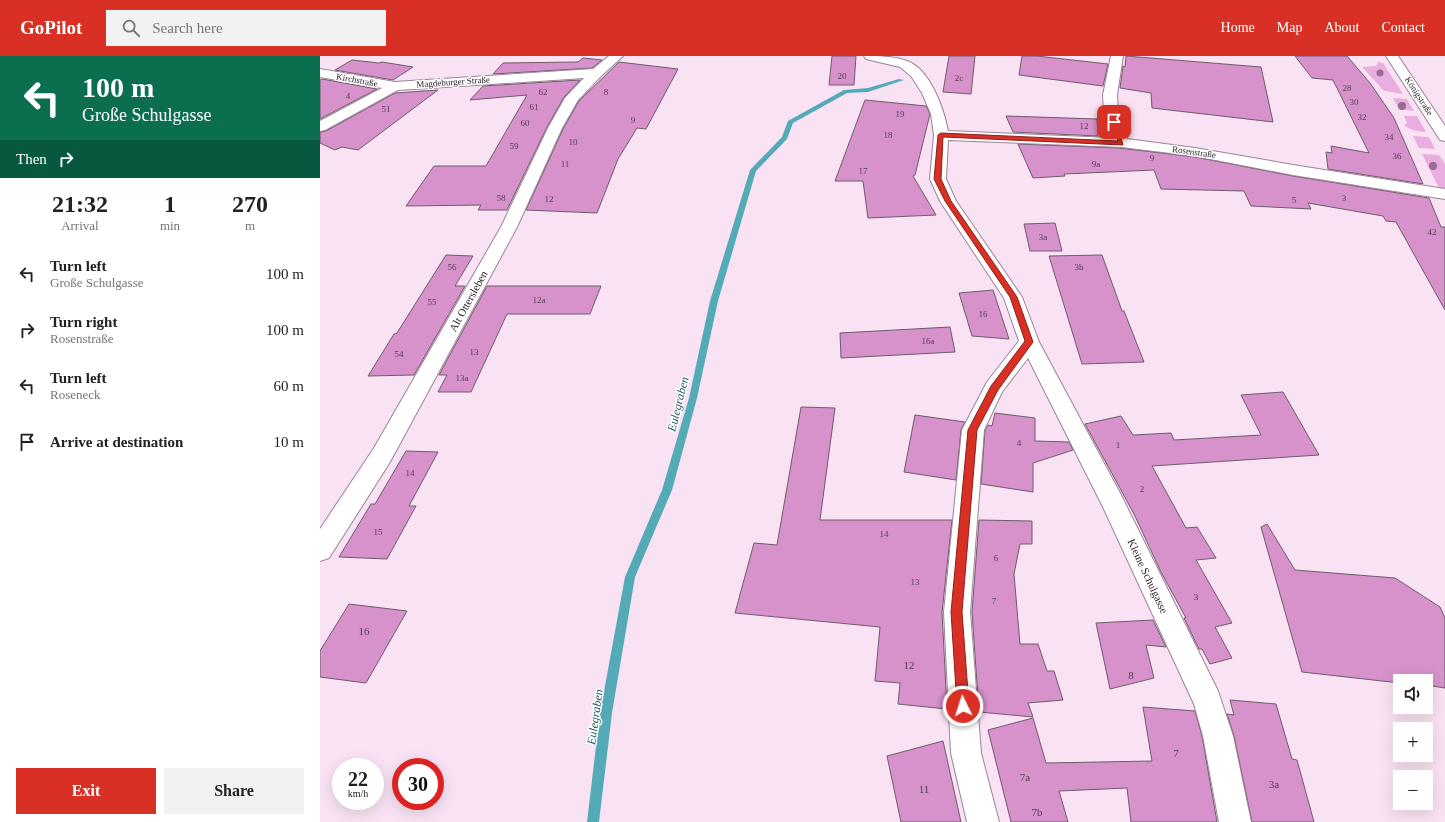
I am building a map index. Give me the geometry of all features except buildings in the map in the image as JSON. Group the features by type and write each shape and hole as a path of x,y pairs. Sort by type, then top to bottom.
{"street":[{"name":"Alt Ottersleben","path":"320,550 382,455 509,227 555,128 572,98 596,73 617,56"},
{"name":"Kleine Schulgasse","path":"870,56 904,64 916,73 929,93 938,114 941,135 938,179 948,201 1014,297 1029,342 1113,502 1208,701 1218,736 1235,822"},
{"path":"1117,56 1110,95 1111,112 1121,143"},
{"name":"Königstraße","path":"1392,56 1445,137"},
{"name":"Kirchstraße","path":"320,73 395,86"},
{"name":"Magdeburger Straße","path":"320,127 395,86 596,73"},
{"name":"Rosenstraße","path":"941,135 1121,143 1195,152 1445,194"},
{"path":"983,822 966,753 957,612 972,430 994,388 1029,342"}],"shaded area":[{"path":"1378,62 1383,63 1403,94 1384,91 1362,67 1376,66"},
{"path":"1393,98 1407,99 1414,111 1399,109"},
{"path":"1404,116 1417,116 1426,132 1415,130 1404,125 1407,123"},
{"path":"1413,136 1429,137 1435,149 1419,148"},
{"path":"1422,154 1439,155 1445,164 1445,188 1439,188"}],"waterway":[{"name":"Eulegraben","path":"593,822 606,713 630,577 667,490 693,398 714,301 753,170 785,138 790,122 846,91 868,90 901,80"}],"route":[{"path":"963,706 957,612 972,430 994,388 1029,342 1014,297 948,201 938,179 941,135 1014,140 1121,143 1114,122"}]}
